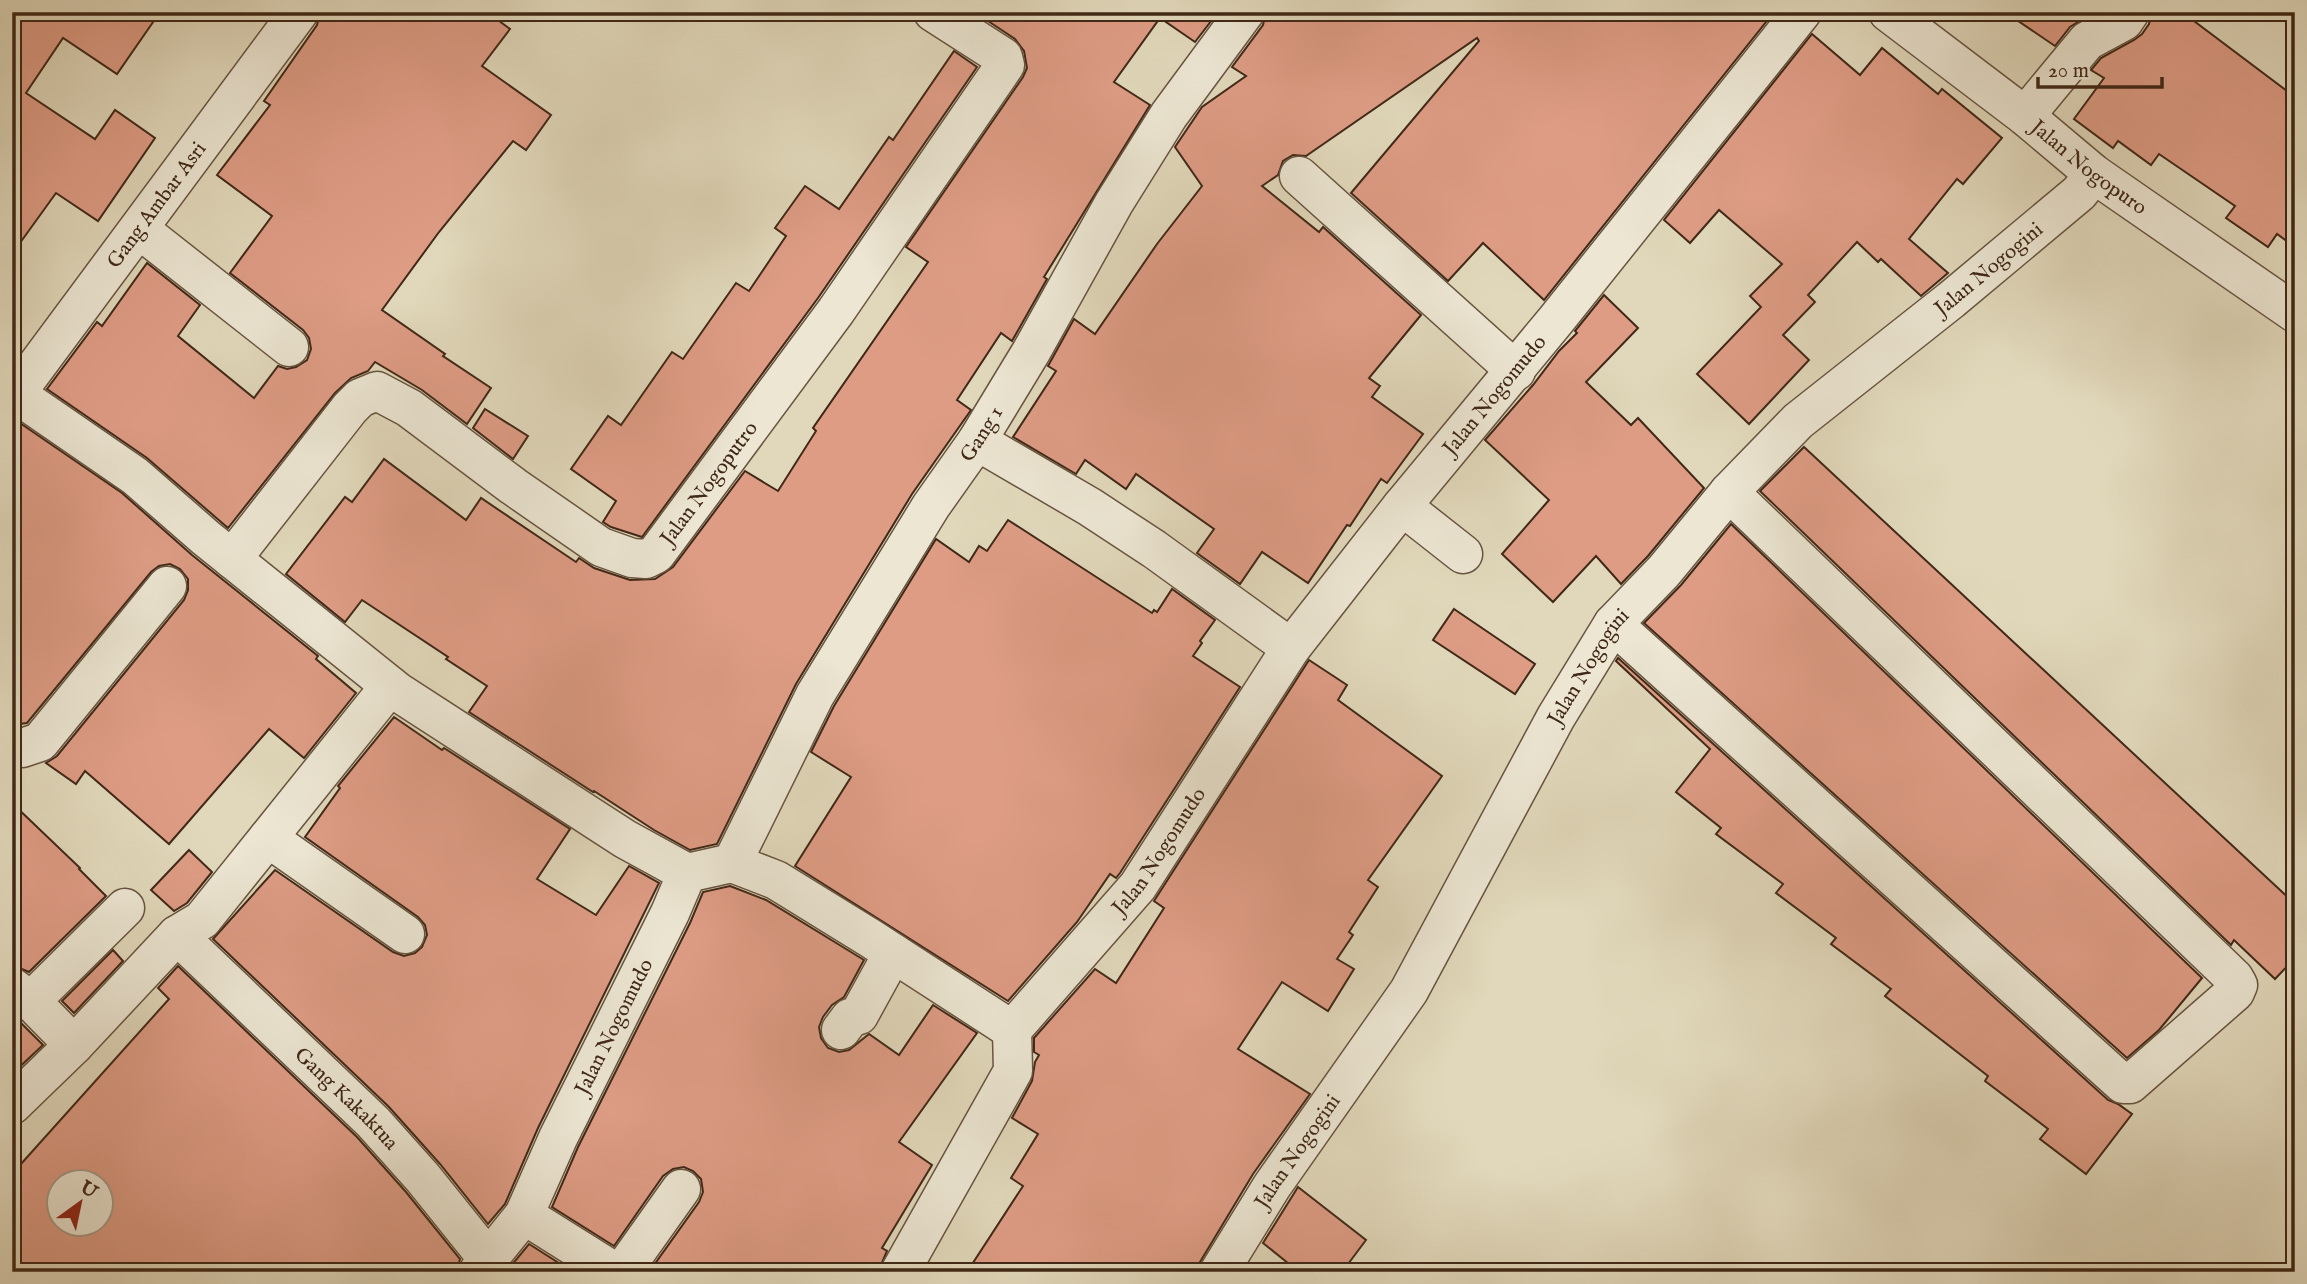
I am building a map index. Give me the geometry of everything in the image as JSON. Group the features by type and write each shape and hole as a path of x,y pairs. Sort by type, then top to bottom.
{"street":[{"name":"Gang Ambar Asri","path":"14,397 299,12"},
{"name":"Jalan Nogoputro","path":"232,559 350,408 360,398 377,391 409,408 513,486 601,547 632,558 646,559 656,554 836,311 1005,65 1003,57 933,12"},
{"name":"Gang 1","path":"732,863 815,695 931,506 977,441 1169,115 1245,12"},
{"name":"Jalan Nogomudo","path":"1012,1030 1138,886 1291,648 1402,506 1516,371 1802,12"},
{"name":"Jalan Nogopuro","path":"1888,12 2025,116 2094,174 2295,313"},
{"path":"2025,116 2087,41 2124,21 2130,12"},
{"name":"Jalan Nogogini","path":"1219,1272 1272,1186 1409,991 1556,717 1613,624 1664,571 1729,492 1798,421 2058,211 2079,193 2094,174"},
{"path":"1299,176 1516,371"},
{"path":"139,229 289,347"},
{"path":"14,397 135,476 232,559 390,686 625,839 687,873 732,863 776,880 1012,1030 1013,1071 946,1186 910,1267"},
{"path":"977,441 1090,507 1291,648"},
{"path":"1613,624 2123,1084 2130,1084 2235,992 2238,985 2234,978 1729,492"},
{"path":"1402,506 1464,554"},
{"path":"26,744 167,586"},
{"path":"12,1105 185,943 390,686"},
{"path":"268,838 405,934"},
{"name":"Jalan Nogomudo","path":"483,1265 524,1215 558,1138 670,913 687,873"},
{"path":"74,1045 22,994 125,908"},
{"name":"Gang Kakaktua","path":"185,943 373,1122 423,1178 483,1265"},
{"path":"841,1030 850,1018 859,1015 893,953"},
{"path":"622,1272 681,1189"},
{"path":"524,1215 615,1272"}],"building":[{"path":"12,12 160,12 117,74 63,38 26,93 95,139 115,110 155,138 98,221 56,193 12,254"},
{"path":"320,12 487,12 510,29 482,66 551,115 526,150 513,141 439,232 382,310 491,388 467,424 422,390 375,362 368,371 351,378 335,393 228,528 147,458 47,389 97,322 102,326 147,263 200,305 178,336 254,398 278,366 287,369 307,360 311,349 309,338 303,330 230,273 272,216 217,175 270,105 264,101 317,25"},
{"path":"981,12 1218,12 1195,42 1160,18 1114,82 1150,105 1044,277 1047,279 1012,341 1001,333 957,400 971,410 912,494 796,684 717,844 690,850 593,792 469,712 487,686 446,659 448,657 362,600 345,622 286,574 345,497 352,502 384,459 466,520 481,498 576,562 579,558 594,568 630,580 655,579 673,567 745,471 778,491 816,431 813,428 928,262 906,247 1027,68 1024,51 1015,39 979,15"},
{"path":"1266,12 1774,12 1544,300 1483,243 1448,281 1351,193 1479,41 1477,38 1306,156 1293,155 1283,161 1278,175 1262,186 1319,232 1323,227 1421,315 1369,378 1380,386 1372,397 1423,434 1387,483 1381,479 1308,583 1262,552 1240,584 1197,553 1214,529 1136,474 1126,489 1085,460 1076,474 1013,437 1056,371 1048,366 1074,319 1095,334 1157,244 1202,186 1175,147 1202,107 1246,76 1232,67 1263,25"},
{"path":"2005,12 2094,12 2070,27 2055,46"},
{"path":"2152,12 2182,12 2295,97 2295,247 2277,234 2268,247 2226,218 2235,206 2159,154 2151,165 2118,141 2113,148 2074,119 2104,78 2091,70 2101,58 2142,34 2149,24"},
{"path":"1812,34 1860,75 1882,48 1938,94 1942,89 2002,138 1963,184 1957,179 1909,239 1948,273 1921,296 1881,259 1878,262 1857,242 1808,295 1815,302 1783,335 1809,360 1749,424 1697,374 1761,307 1750,296 1782,264 1719,210 1690,243 1664,220"},
{"path":"954,51 977,67 818,298 642,537 603,522 616,501 571,469 608,416 621,425 672,352 683,359 736,283 749,291 786,236 775,228 805,186 839,209 889,137 893,140"},
{"path":"1604,295 1638,328 1586,382 1631,425 1638,418 1704,488 1648,556 1621,584 1596,556 1553,602 1502,554 1549,500 1485,440 1577,333 1575,331"},
{"path":"485,409 528,436 513,459 473,428"},
{"path":"17,421 122,493 192,555 318,656 316,659 356,693 304,758 269,729 169,844 85,771 76,784 46,763 57,756 184,600 188,579 180,569 170,564 159,566 151,572 27,723 12,725 12,428"},
{"path":"1804,447 2295,904 2295,958 2275,979 2234,940 2231,945 1760,491"},
{"path":"1008,520 1152,613 1154,610 1157,612 1172,589 1215,620 1193,656 1240,687 1120,873 1116,878 1110,874 1077,922 1008,1001 795,866 851,777 811,752 834,706 936,539 969,562 979,546 987,551"},
{"path":"1731,524 2202,978 2159,1030 2127,1058 1644,623 1681,585"},
{"path":"1454,609 1535,664 1515,694 1433,640"},
{"path":"1618,658 2108,1100 2132,1114 2086,1174 2040,1139 2048,1129 1985,1081 1988,1076 1885,996 1891,989 1831,944 1836,938 1776,893 1783,884 1716,834 1721,828 1676,792 1710,749 1616,661"},
{"path":"1309,660 1347,685 1338,700 1442,776 1368,880 1378,887 1349,932 1353,935 1337,959 1354,969 1328,1011 1282,982 1238,1049 1310,1094 1253,1174 1194,1272 967,1272 1023,1186 1011,1178 1038,1134 1012,1118 1032,1081 1039,1055 1034,1052 1034,1038 1095,969 1116,983 1164,908 1154,901"},
{"path":"394,717 570,829 537,879 596,915 629,866 659,883 538,1128 505,1204 488,1224 440,1164 389,1107 213,939 275,870 393,952 404,956 415,953 422,947 427,935 425,925 418,917 305,837 340,788 338,786"},
{"path":"12,803 106,896 29,972 12,965"},
{"path":"189,850 212,872 187,903 174,911 151,890"},
{"path":"730,886 766,900 864,960 844,997 832,1005 823,1017 819,1027 821,1038 828,1048 839,1052 849,1050 869,1034 899,1055 933,1005 977,1033 899,1142 932,1165 882,1248 887,1251 878,1272 649,1272 699,1202 703,1192 701,1179 684,1167 673,1169 663,1176 614,1246 552,1207 578,1147 703,892"},
{"path":"113,950 123,961 74,1013 62,1001"},
{"path":"178,966 357,1137 460,1259 457,1272 12,1272 12,1174 169,999 158,988"},
{"path":"12,1014 43,1045 12,1074"},
{"path":"1298,1187 1366,1240 1342,1272 1299,1272 1263,1243"},
{"path":"529,1244 573,1272 506,1272"}]}
